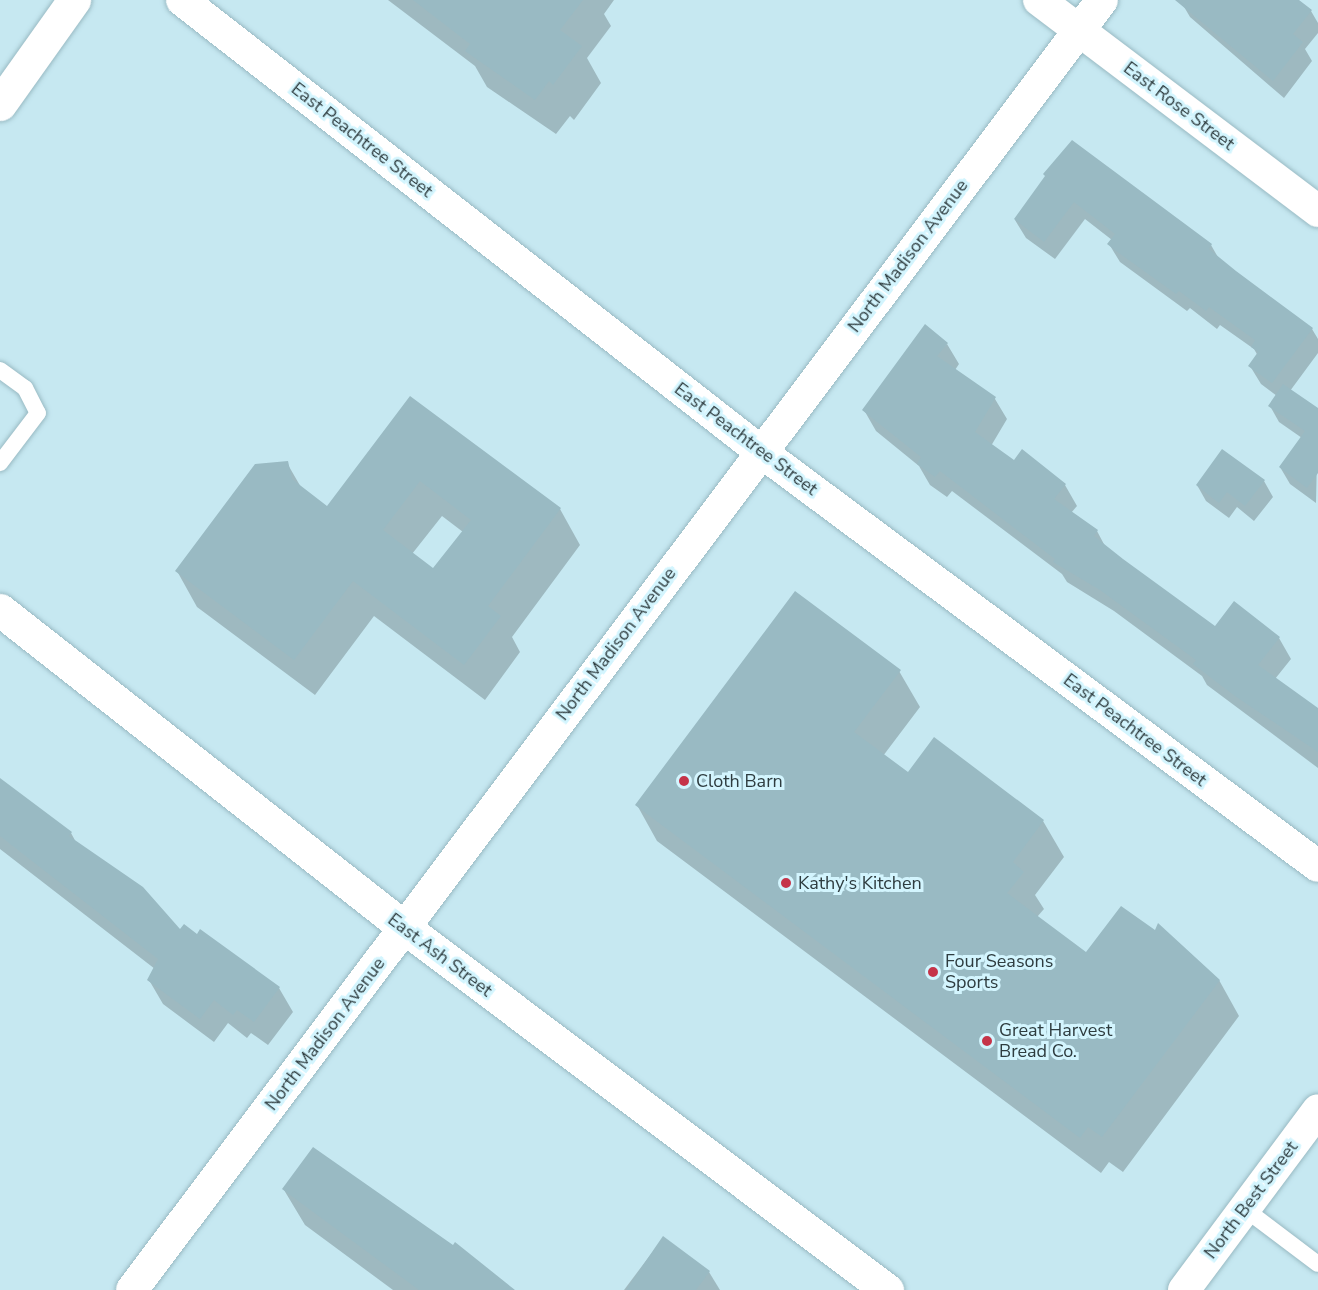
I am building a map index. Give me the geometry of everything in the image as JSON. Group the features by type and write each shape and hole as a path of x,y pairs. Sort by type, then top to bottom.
{"main road":[{"path":"0,104 74,0"},
{"name":"East Ash Street","path":"0,610 405,928 887,1290"}],"street":[{"name":"East Peachtree Street","path":"182,0 760,451 1318,866"},
{"name":"East Rose Street","path":"1039,0 1318,211"},
{"name":"North Madison Avenue","path":"132,1290 760,451 1102,0"},
{"name":"North Best Street","path":"1184,1290 1318,1110"}],"lane":[{"path":"0,370 24,388 38,413 0,463"},
{"path":"1245,1209 1318,1264"}],"building":[{"path":"413,0 583,0 560,30 582,46 553,85 549,81 535,100 465,51 470,44"},
{"path":"1175,0 1299,0 1312,10 1293,34 1303,42 1273,81"},
{"path":"1072,140 1212,244 1209,249 1313,328 1272,383 1248,366 1258,352 1251,347 1255,340 1209,307 1206,311 1179,291 1176,294 1107,244 1115,234 1074,202 1044,242 1014,219 1045,176 1043,174"},
{"path":"925,324 948,343 937,356 996,397 975,432 1014,460 1022,449 1066,484 1054,499 1098,530 1094,536 1123,559 1215,626 1234,601 1280,637 1258,665 1318,708 1318,752 1235,696 1193,664 1196,660 1100,590 1053,562 1055,559 940,471 935,477 917,464 921,457 862,410"},
{"path":"1283,384 1318,408 1318,473 1307,488 1279,467 1305,431 1268,406"},
{"path":"410,396 561,508 488,606 501,616 464,665 353,581 294,660 175,571 255,464 288,461 292,479 327,506","holes":["420,481 471,520 433,568 383,530"]},
{"path":"1222,449 1265,480 1245,506 1227,492 1219,503 1196,485"},
{"path":"795,591 901,670 854,732 908,772 934,737 1044,820 1013,862 1024,872 1007,893 1086,952 1121,906 1155,930 1158,923 1220,980 1102,1137 1088,1127 1080,1138 635,805"},
{"path":"0,778 72,832 69,836 143,887 180,929 184,924 197,934 200,929 280,987 254,1022 237,1010 233,1015 214,1000 200,1019 147,980 158,959 0,836"},
{"path":"313,1147 453,1245 455,1242 515,1290 419,1290 282,1189"},
{"path":"663,1236 710,1271 696,1290 626,1290"}],"place":[{"name":"Cloth Barn","path":"684,781"},
{"name":"Kathy's Kitchen","path":"786,883"},
{"name":"Four Seasons Sports","path":"933,972"},
{"name":"Great Harvest Bread Co.","path":"987,1041"}]}
